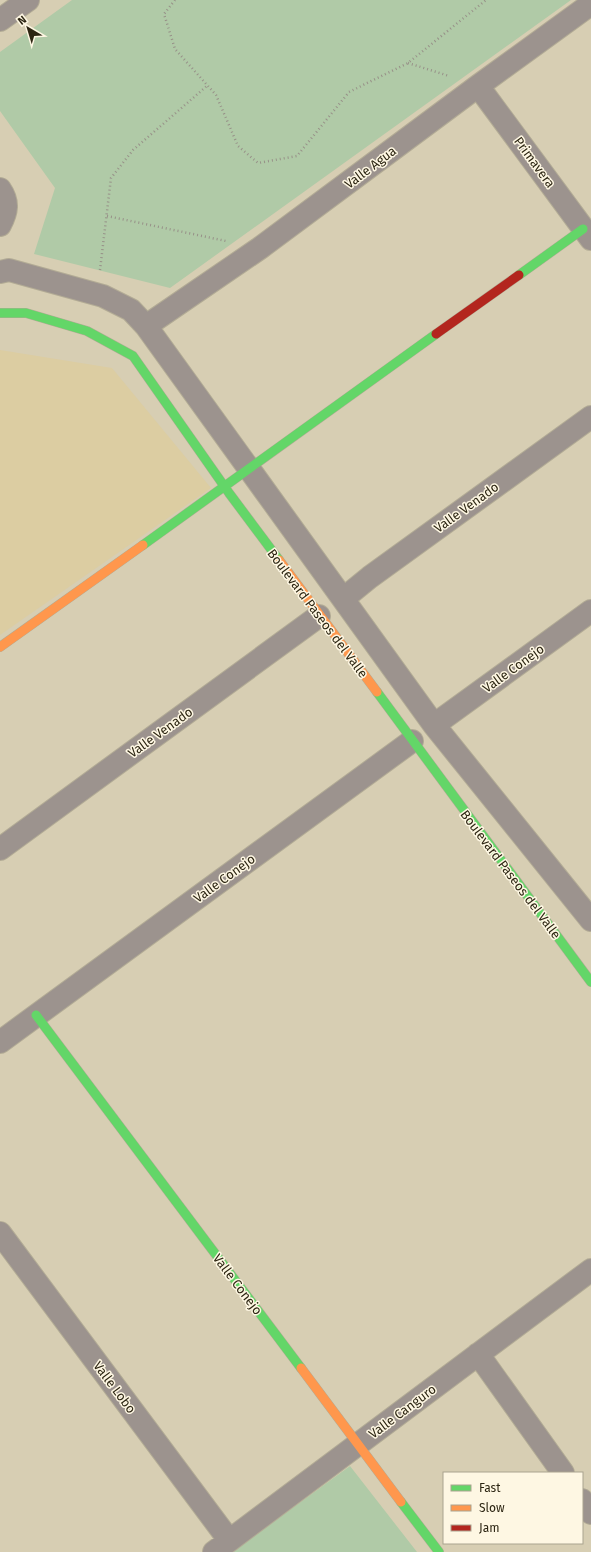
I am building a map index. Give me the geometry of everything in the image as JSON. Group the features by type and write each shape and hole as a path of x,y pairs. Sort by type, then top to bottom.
{"street":[{"path":"0,20 28,0"},
{"name":"Valle Agua","path":"146,326 260,248 591,4"},
{"name":"Primavera","path":"478,86 587,234"},
{"path":"0,189 3,194 7,210 0,225"},
{"path":"0,647 248,469 587,234"},
{"name":"Boulevard Paseos del Valle","path":"3,267 103,296 131,310 146,326 434,725 591,920"},
{"name":"Boulevard Paseos del Valle","path":"0,313 26,313 87,330 133,356 224,487 591,982"},
{"name":"Valle Venado","path":"342,599 370,577 591,417"},
{"name":"Valle Conejo","path":"434,725 591,611"},
{"name":"Valle Venado","path":"0,849 319,616"},
{"name":"Valle Conejo","path":"0,1042 412,741"},
{"name":"Valle Conejo","path":"36,1016 439,1552"},
{"name":"Valle Lobo","path":"0,1233 221,1546"},
{"name":"Valle Canguro","path":"221,1546 591,1270"},
{"path":"478,1354 561,1472"},
{"path":"583,1501 591,1513"}],"path":[{"path":"175,0 164,14 175,49 216,95 238,146 258,163 297,156 349,92 408,63 486,0"},
{"path":"408,63 478,86"},
{"path":"94,294 100,271 111,178 133,150 208,85"},
{"path":"107,216 260,248"}],"shaded area":[{"path":"0,350 112,368 211,488 0,635"}],"green space":[{"path":"72,0 571,0 170,288 34,254 55,188 0,111 0,52"},
{"path":"350,1466 417,1552 232,1552"}],"traffic: fast":[{"path":"519,275 583,229"},
{"path":"0,313 26,313 87,331 133,356 229,493 279,560"},
{"path":"143,545 436,334"},
{"path":"377,692 591,982"},
{"path":"36,1015 301,1368"},
{"path":"401,1502 439,1552"}],"traffic: slow":[{"path":"0,647 143,545"},
{"path":"279,560 377,692"},
{"path":"301,1368 401,1502"}],"traffic: jam":[{"path":"436,334 519,275"}]}
